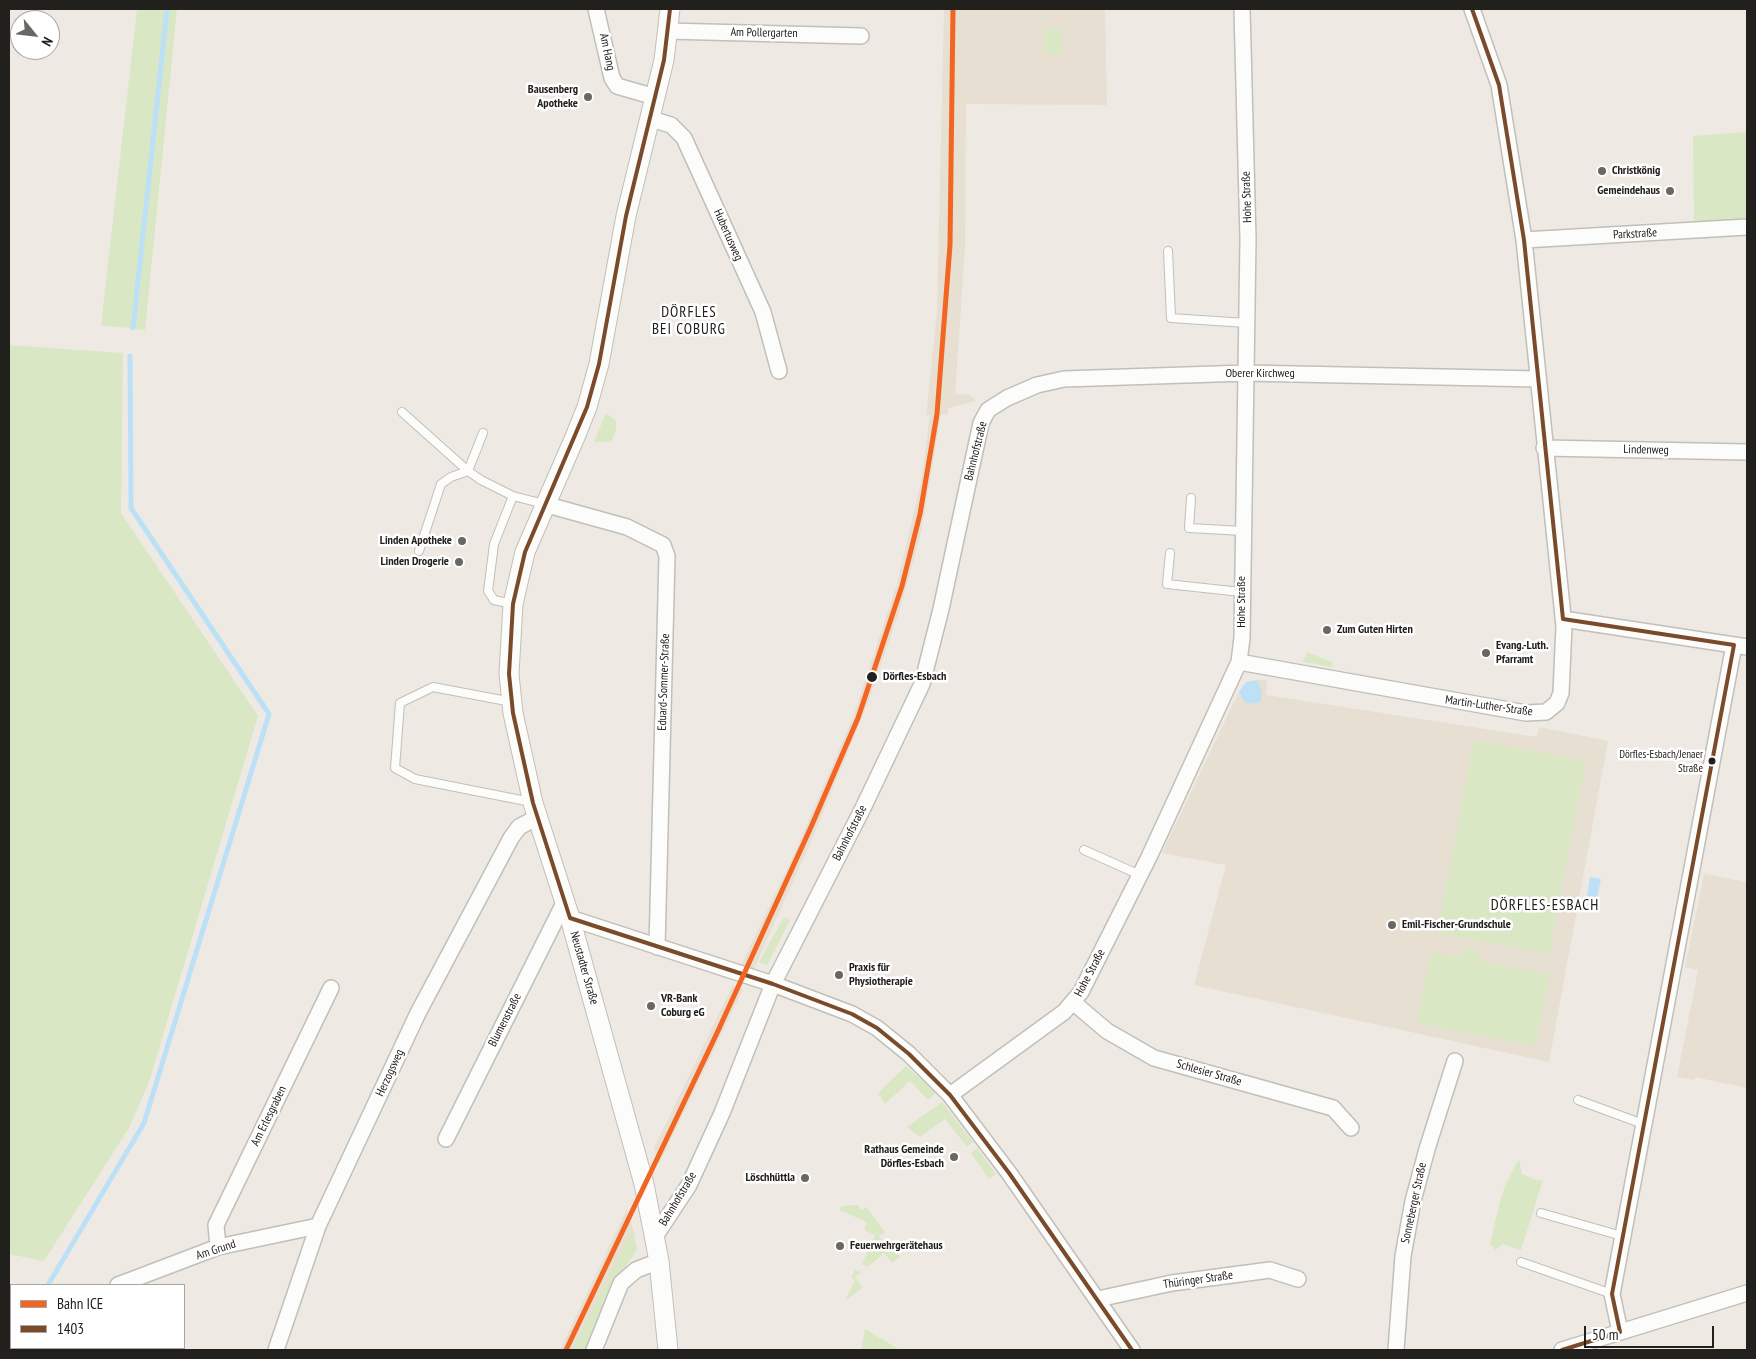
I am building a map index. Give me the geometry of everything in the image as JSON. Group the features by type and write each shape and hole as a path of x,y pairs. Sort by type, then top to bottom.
{"street":[{"name":"Am Hang","path":"596,9 612,78 617,86 655,97"},
{"name":"Neustadter Straße","path":"668,1350 656,1235 644,1184 567,910 535,810 512,702 509,674 513,604 525,552 544,504 581,422 598,364 626,216 651,119 668,31 670,9"},
{"name":"Hohe Straße","path":"950,1095 1074,1003 1140,875 1240,662 1248,239 1242,9"},
{"path":"1472,9 1499,85 1524,240 1563,619 1741,646 1643,1124 1622,1236 1612,1294 1620,1332"},
{"name":"Am Pollergarten","path":"668,31 861,36"},
{"name":"Hubertusweg","path":"651,119 671,125 684,138 763,312 779,371"},
{"name":"Parkstraße","path":"1524,240 1747,227"},
{"name":"Oberer Kirchweg","path":"988,410 1007,398 1037,385 1064,379 1246,373 1538,380"},
{"name":"Bahnhofstraße","path":"656,1235 689,1185 722,1113 774,984 863,808 922,684 941,609 981,423 988,410"},
{"name":"Lindenweg","path":"1544,448 1747,452"},
{"name":"Eduard-Sommer-Straße","path":"544,504 627,527 663,545 667,556 657,947"},
{"name":"Martin-Luther-Straße","path":"1240,662 1473,705 1526,713 1546,712 1557,703 1561,693 1563,619"},
{"name":"Herzogsweg","path":"276,1350 318,1226 418,1013 511,838 535,810"},
{"path":"567,910 699,965 774,984 852,1014 877,1028 909,1054 950,1095 1009,1173 1132,1350"},
{"name":"Blumenstraße","path":"446,1139 567,910"},
{"name":"Am Erlesgraben","path":"218,1247 216,1225 331,988"},
{"name":"Schlesier Straße","path":"1074,1003 1107,1031 1154,1058 1333,1108 1351,1128"},
{"name":"Sonneberger Straße","path":"1396,1350 1403,1256 1413,1201 1427,1149 1455,1061"},
{"name":"Am Grund","path":"121,1284 218,1247 318,1226"},
{"path":"594,1350 621,1283 636,1270 659,1261"},
{"name":"Thüringer Straße","path":"1098,1299 1172,1283 1270,1270 1298,1279"},
{"path":"1562,1350 1747,1293"}],"lane":[{"path":"1168,251 1171,318 1246,323"},
{"path":"402,412 468,471 481,480 514,496 544,504"},
{"path":"419,551 441,484 451,477 468,471 483,433"},
{"path":"513,604 494,600 488,591 494,544 514,496"},
{"path":"1191,498 1189,528 1243,531"},
{"path":"1170,553 1167,584 1242,592"},
{"path":"512,702 433,687 400,703 395,768 415,779 535,810"},
{"path":"1084,850 1140,875"},
{"path":"1578,1100 1643,1124"},
{"path":"1541,1213 1622,1236"},
{"path":"1521,1262 1612,1294"}],"shaded area":[{"path":"944,9 1105,9 1107,105 966,104 965,249 955,394 970,395 976,401 948,408 948,414 941,415 921,532 902,603 869,700 812,839 754,969 741,965 793,857 853,717 897,584 921,482 930,415 926,415 937,311"},
{"name":"Emil-Fischer-Grundschule","path":"1267,680 1266,695 1537,737 1539,727 1608,741 1549,1062 1194,985 1226,865 1162,853 1239,692 1246,682"},
{"path":"1704,874 1747,882 1747,1088 1695,1077 1694,1080 1677,1077 1698,970 1685,967"},
{"path":"733,985 743,989 659,1164 654,1148"},
{"path":"627,1209 633,1228 572,1350 560,1350"}],"green space":[{"path":"137,9 177,9 145,330 101,325"},
{"path":"1061,28 1062,52 1044,54 1045,29"},
{"path":"1745,132 1747,134 1747,222 1694,225 1693,136"},
{"path":"9,345 123,353 121,513 258,716 149,1082 129,1128 44,1261 9,1254"},
{"path":"606,413 616,421 616,431 611,442 594,442"},
{"path":"1307,652 1333,663 1332,667 1303,662"},
{"path":"1474,740 1586,761 1549,954 1437,933"},
{"path":"784,917 790,920 767,966 759,962"},
{"path":"1463,947 1479,950 1477,961 1550,974 1535,1046 1417,1023 1431,952 1461,958"},
{"path":"906,1066 936,1093 928,1100 910,1081 885,1104 878,1093"},
{"path":"942,1102 973,1142 967,1147 945,1119 920,1137 907,1127"},
{"path":"977,1148 996,1174 989,1179 971,1153"},
{"path":"1519,1159 1522,1174 1536,1180 1543,1180 1521,1250 1503,1244 1495,1250 1490,1244 1499,1205 1506,1183"},
{"path":"858,1205 861,1210 866,1207 885,1232 879,1236 885,1244 889,1242 900,1257 892,1263 884,1253 868,1267 862,1264 875,1235 864,1230 867,1222 839,1210 842,1206"},
{"path":"633,1228 637,1250 612,1287 587,1350 572,1350"},
{"path":"855,1270 861,1272 855,1277 863,1287 845,1301 855,1280 851,1278"},
{"path":"865,1329 900,1350 861,1350"}],"water":[{"path":"1257,680 1262,692 1260,702 1253,704 1245,702 1239,692 1246,682"},
{"path":"1590,877 1601,879 1597,898 1587,896"}],"waterway":[{"path":"133,328 167,9"},
{"path":"49,1284 144,1123 269,714 131,508 130,356"}],"rail line":[{"name":"ICE","path":"566,1350 717,1033 811,827 858,718 902,586 920,514 937,414 950,245 953,9"}],"transit line":[{"name":"1403","path":"570,918 533,803 513,713 509,674 513,604 525,552 587,407 599,364 626,216 664,60 670,9"},
{"name":"1403","path":"1472,9 1499,85 1524,240 1563,619"},
{"name":"1403","path":"1563,619 1734,645"},
{"name":"1403","path":"1620,1332 1612,1294 1734,645"},
{"name":"1403","path":"570,918 773,984 852,1014 877,1028 909,1054 950,1095 1009,1173 1132,1350"},
{"name":"1403","path":"1562,1350 1620,1332"}],"place":[{"name":"Bausenberg Apotheke","path":"588,97"},
{"name":"Christkönig","path":"1602,171"},
{"name":"Gemeindehaus","path":"1670,191"},
{"name":"Linden Apotheke","path":"462,541"},
{"name":"Linden Drogerie","path":"459,562"},
{"name":"Zum Guten Hirten","path":"1327,630"},
{"name":"Evang.-Luth. Pfarramt","path":"1486,653"},
{"name":"Dörfles-Esbach","path":"872,677"},
{"name":"Dörfles-Esbach/Jenaer Straße","path":"1712,761"},
{"name":"Emil-Fischer-Grundschule","path":"1392,925"},
{"name":"Praxis für Physiotherapie","path":"839,975"},
{"name":"VR-Bank Coburg eG","path":"651,1006"},
{"name":"Rathaus Gemeinde Dörfles-Esbach","path":"954,1157"},
{"name":"Löschhüttla","path":"805,1178"},
{"name":"Feuerwehrgerätehaus","path":"840,1246"}],"district":[{"name":"DÖRFLES BEI COBURG","path":"689,322"},
{"name":"DÖRFLES-ESBACH","path":"1545,906"}]}
